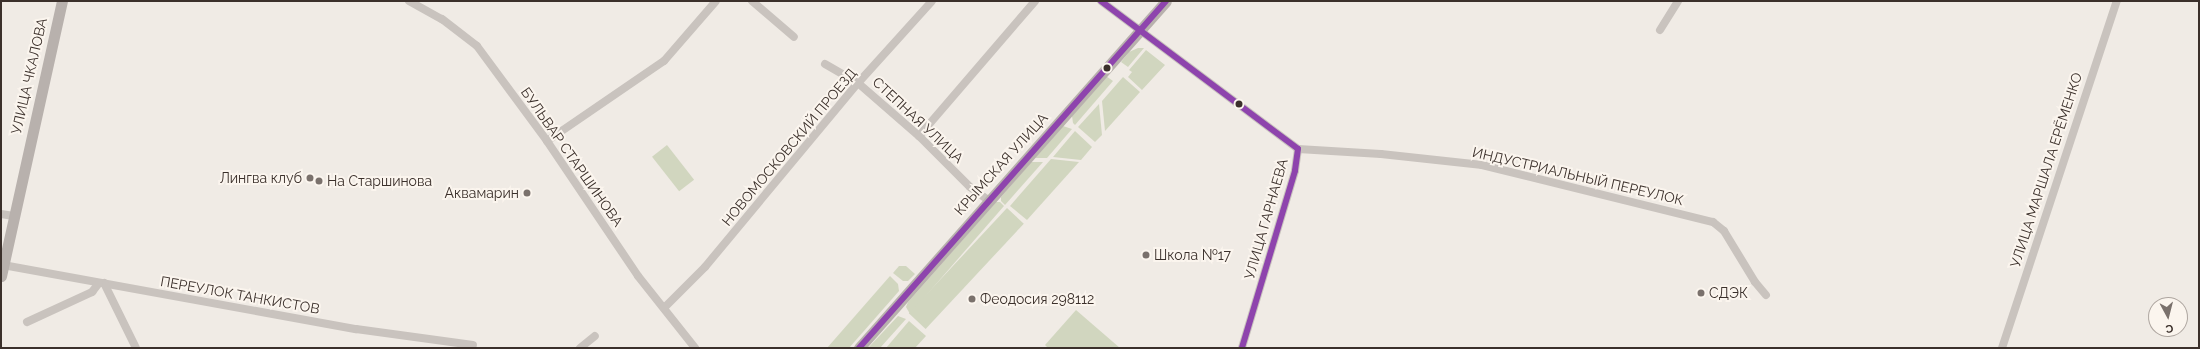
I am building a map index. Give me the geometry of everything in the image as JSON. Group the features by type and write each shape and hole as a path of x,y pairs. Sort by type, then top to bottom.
{"main road":[{"name":"УЛИЦА ЧКАЛОВА","path":"2,271 62,1"},
{"name":"КРЫМСКАЯ УЛИЦА","path":"859,348 1166,1"}],"street":[{"name":"БУЛЬВАР СТАРШИНОВА","path":"409,1 442,19 477,46 548,140 638,276 694,348"},
{"path":"548,140 664,61 716,1"},
{"path":"752,1 794,37"},
{"name":"НОВОМОСКОВСКИЙ ПРОЕЗД","path":"664,308 705,266 858,83 932,1"},
{"path":"918,136 1035,1"},
{"name":"УЛИЦА ГАРНАЕВА","path":"1101,1 1298,149 1295,171 1242,348"},
{"path":"1660,30 1678,1"},
{"name":"УЛИЦА МАРШАЛА ЕРЁМЕНКО","path":"2002,348 2117,1"},
{"name":"СТЕПНАЯ УЛИЦА","path":"825,64 858,83 918,136 970,187 989,201"},
{"name":"ИНДУСТРИАЛЬНЫЙ ПЕРЕУЛОК","path":"1298,149 1381,154 1482,165 1713,222 1724,231 1755,282 1766,295"},
{"path":"1,214 14,216"},
{"name":"ПЕРЕУЛОК ТАНКИСТОВ","path":"2,271 101,283 356,329 473,345"},
{"path":"27,322 92,292 101,283 136,348"},
{"path":"580,348 595,336"}],"green space":[{"path":"1138,48 1144,48 1128,67 1121,62 1129,52"},
{"path":"1146,50 1165,65 1142,90 1128,77 1132,72 1129,70"},
{"path":"1106,76 1113,81 1075,125 1073,123 1072,116"},
{"path":"1123,77 1140,92 1105,131 1102,101"},
{"path":"1099,104 1102,135 1095,142 1078,127"},
{"path":"1063,126 1072,129 1047,158 1035,158"},
{"path":"1075,131 1092,147 1081,160 1053,157"},
{"path":"667,145 694,180 679,191 652,157"},
{"path":"1051,159 1079,162 1027,220 1010,206"},
{"path":"1031,162 1043,162 1005,205 1001,201 1001,197"},
{"path":"996,202 1000,202 1004,206 910,314 906,307 908,302"},
{"path":"1007,208 1024,224 926,329 909,313"},
{"path":"899,266 906,266 915,274 908,281 903,281 893,273"},
{"path":"890,276 898,284 899,291 849,348 827,348"},
{"path":"1076,310 1120,348 1048,348 1045,345"},
{"path":"898,316 906,319 880,348 868,348"},
{"path":"909,321 926,336 915,348 886,348"}],"transit line":[{"path":"1101,1 1298,149 1295,171 1242,348"},
{"path":"859,348 1166,1"}],"place":[{"name":"Лингва клуб","path":"310,178"},
{"name":"На Старшинова","path":"319,181"},
{"name":"Аквамарин","path":"527,193"},
{"name":"Школа №17","path":"1146,255"},
{"name":"СДЭК","path":"1701,293"},
{"name":"Феодосия 298112","path":"972,299"}]}
